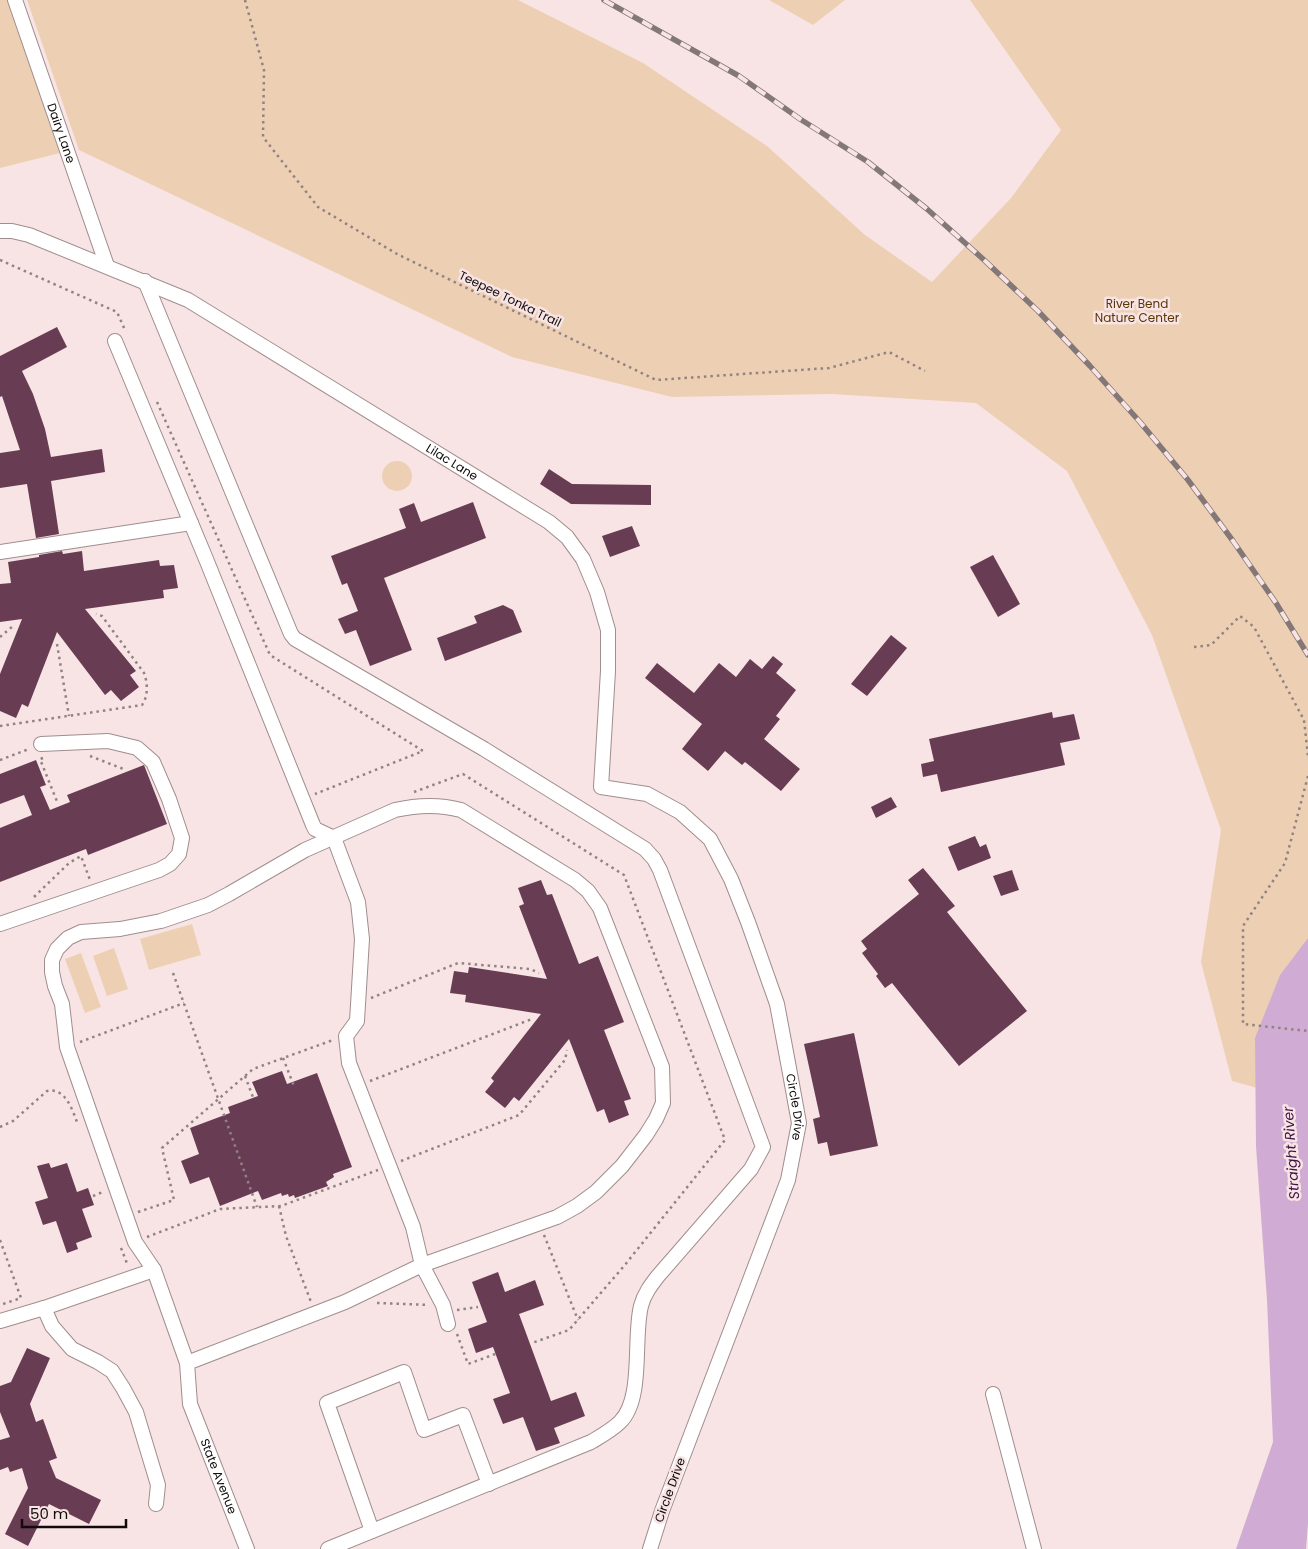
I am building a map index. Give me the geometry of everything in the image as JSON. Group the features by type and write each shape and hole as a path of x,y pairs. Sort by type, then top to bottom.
{"street":[{"name":"Dairy Lane","path":"15,0 107,266"},
{"name":"Lilac Lane","path":"0,231 12,231 30,235 188,300 510,497 567,537 583,559 597,592 608,630 608,671 601,787"},
{"path":"145,282 291,634 304,644 484,749 646,849 660,870 764,1147 751,1169 658,1276 646,1293 641,1306 638,1327 634,1391 629,1408 621,1422 591,1442 328,1549"},
{"path":"120,336 191,523 302,800 315,829 334,838 358,902 362,938 357,1020 346,1036 349,1063 413,1227 422,1265 443,1305 451,1326"},
{"path":"0,552 191,523"},
{"path":"0,924 159,870 170,864 179,854 182,838 169,799 153,762 137,748 108,741 44,750"},
{"name":"Circle Drive","path":"601,787 647,794 680,812 710,839 731,879 777,1004 799,1123 788,1180 665,1501 650,1549"},
{"name":"State Avenue","path":"187,1363 345,1302 422,1265 539,1224 577,1206 596,1192 622,1166 646,1135 663,1103 662,1067 600,908 588,891 575,880 461,810 449,807 410,807 395,810 305,850 208,905 160,920 120,929 81,932 68,938 57,949 52,960 52,972 62,1004 67,1047 135,1242 154,1270 187,1363 190,1404 247,1549"},
{"path":"0,1321 154,1270"},
{"path":"44,1308 52,1326 67,1344 72,1349 112,1371 124,1388 136,1412 158,1486 156,1504"},
{"path":"372,1531 327,1403 404,1372 424,1430 463,1415 489,1484"},
{"path":"993,1394 1034,1549"}],"path":[{"name":"Teepee Tonka Trail","path":"245,0 264,70 263,138 318,207 397,254 656,380 829,368 889,352 925,371"},
{"path":"0,260 117,312 120,336"},
{"path":"157,402 270,655 423,751 302,800"},
{"path":"0,726 142,705 145,701 147,684 144,674 102,616 96,614"},
{"path":"1194,647 1211,645 1240,616 1254,627 1304,720 1308,756"},
{"path":"0,637 13,626"},
{"path":"58,644 68,716"},
{"path":"0,760 44,750"},
{"path":"44,750 40,759 58,804"},
{"path":"85,754 126,770"},
{"path":"407,794 463,774 624,875 725,1140 624,1266 569,1330 532,1343"},
{"path":"1308,776 1286,863 1243,926 1243,1024 1308,1031"},
{"path":"29,902 69,863 81,856 95,892"},
{"path":"358,1002 458,963 530,969 538,973"},
{"path":"173,973 257,1207"},
{"path":"67,1047 184,1003"},
{"path":"358,1085 532,1019"},
{"path":"126,1216 174,1200 162,1148 253,1069 346,1036"},
{"path":"135,1242 220,1209 279,1206 389,1166 518,1115 565,1060 567,1050"},
{"path":"283,1058 294,1086"},
{"path":"245,1076 254,1100"},
{"path":"0,1127 13,1121 47,1090 58,1091 62,1094 78,1124"},
{"path":"279,1206 286,1236 315,1313"},
{"path":"539,1224 578,1320"},
{"path":"0,1240 21,1298 0,1305"},
{"path":"120,1244 132,1278"},
{"path":"374,1303 446,1305 448,1311 478,1307"},
{"path":"451,1326 468,1364 498,1353"}],"green space":[{"path":"0,0 15,0 68,151 0,168"},
{"name":"River Bend Nature Center","path":"27,0 518,0 643,63 767,146 865,235 932,282 1011,198 1061,130 970,0 1308,0 1308,1102 1232,1081 1201,962 1221,830 1152,635 1067,471 976,403 832,394 672,397 512,357 79,150"},
{"path":"769,0 845,0 813,25"},
{"path":"397,461 408,465 412,476 408,487 397,491 386,487 382,476 386,465"},
{"path":"192,924 201,955 149,970 140,939"},
{"path":"114,948 128,989 107,996 93,956"},
{"path":"81,953 101,1007 85,1013 65,959"}],"water":[{"name":"Straight River","path":"1308,938 1308,1524 1306,1549 1236,1549 1273,1442 1267,1300 1256,1146 1255,1038 1280,975"}],"building":[{"path":"57,327 67,347 22,371 33,394 45,429 51,457 102,449 105,472 51,481 59,534 36,538 27,484 0,488 0,453 20,450 2,396 0,397 0,356"},
{"path":"549,469 572,484 651,485 651,505 571,504 540,484"},
{"path":"473,502 486,538 384,578 412,650 370,666 356,630 345,634 338,619 358,611 347,583 342,585 331,556 406,528 399,509 414,503 421,522"},
{"path":"632,526 640,546 610,557 602,536"},
{"path":"62,551 63,554 82,551 84,571 159,560 160,566 174,565 178,588 163,590 164,598 85,609 136,671 130,675 139,687 121,701 111,690 105,695 57,632 28,707 22,704 16,718 0,711 0,674 22,619 0,622 0,584 11,583 8,562"},
{"path":"993,555 1020,604 998,617 970,567"},
{"path":"503,605 513,610 522,632 445,661 437,638 477,623 474,616"},
{"path":"891,635 907,648 867,696 851,684"},
{"path":"773,656 783,664 776,673 796,690 776,716 780,719 764,739 800,769 781,791 745,762 742,765 725,751 708,771 682,749 702,724 645,678 657,663 694,693 719,663 736,677 750,659 762,669"},
{"path":"1052,712 1053,718 1074,714 1080,739 1060,743 1065,765 941,792 937,774 923,777 921,764 934,761 929,739"},
{"path":"36,760 46,785 40,787 50,810 70,802 67,795 144,765 167,824 88,855 86,849 0,882 0,828 32,815 24,795 0,804 0,774"},
{"path":"891,797 897,807 876,818 871,807"},
{"path":"975,836 980,847 986,844 991,858 958,871 948,847"},
{"path":"923,868 955,906 947,912 1027,1011 959,1066 892,983 885,988 876,976 878,974 862,953 867,949 861,941 919,894 908,880"},
{"path":"1012,870 1019,890 1001,896 993,876"},
{"path":"541,880 547,895 552,894 579,964 598,956 624,1022 604,1030 631,1099 624,1101 629,1115 609,1123 604,1109 597,1112 569,1039 519,1101 514,1097 505,1108 485,1092 494,1081 491,1078 541,1014 465,1002 466,995 450,993 454,971 468,973 469,967 547,979 519,906 524,904 518,888"},
{"path":"854,1033 878,1146 830,1156 827,1142 818,1144 813,1119 820,1117 804,1044"},
{"path":"282,1071 287,1084 317,1073 352,1167 333,1174 334,1177 326,1182 328,1186 295,1198 294,1195 289,1197 288,1194 282,1196 281,1193 262,1200 258,1191 220,1206 209,1177 190,1184 181,1161 199,1154 190,1128 230,1113 228,1107 258,1096 252,1082"},
{"path":"49,1163 51,1168 67,1163 77,1192 88,1188 94,1205 82,1209 92,1237 76,1243 78,1249 67,1253 56,1221 43,1225 35,1202 48,1198 37,1166"},
{"path":"498,1272 505,1292 535,1280 544,1305 519,1314 551,1401 576,1392 585,1416 554,1428 560,1443 536,1451 523,1417 503,1424 493,1399 510,1393 493,1347 476,1353 468,1329 487,1322 472,1282"},
{"path":"27,1348 50,1358 30,1404 36,1422 43,1419 57,1458 49,1461 56,1478 101,1500 89,1524 49,1504 28,1546 5,1534 28,1488 22,1468 10,1472 8,1467 0,1470 0,1440 10,1437 0,1412 0,1386 11,1382"}],"railway":[{"path":"604,0 739,76 800,119 868,162 927,209 983,259 1038,311 1090,366 1188,480 1276,603 1308,655"}]}
